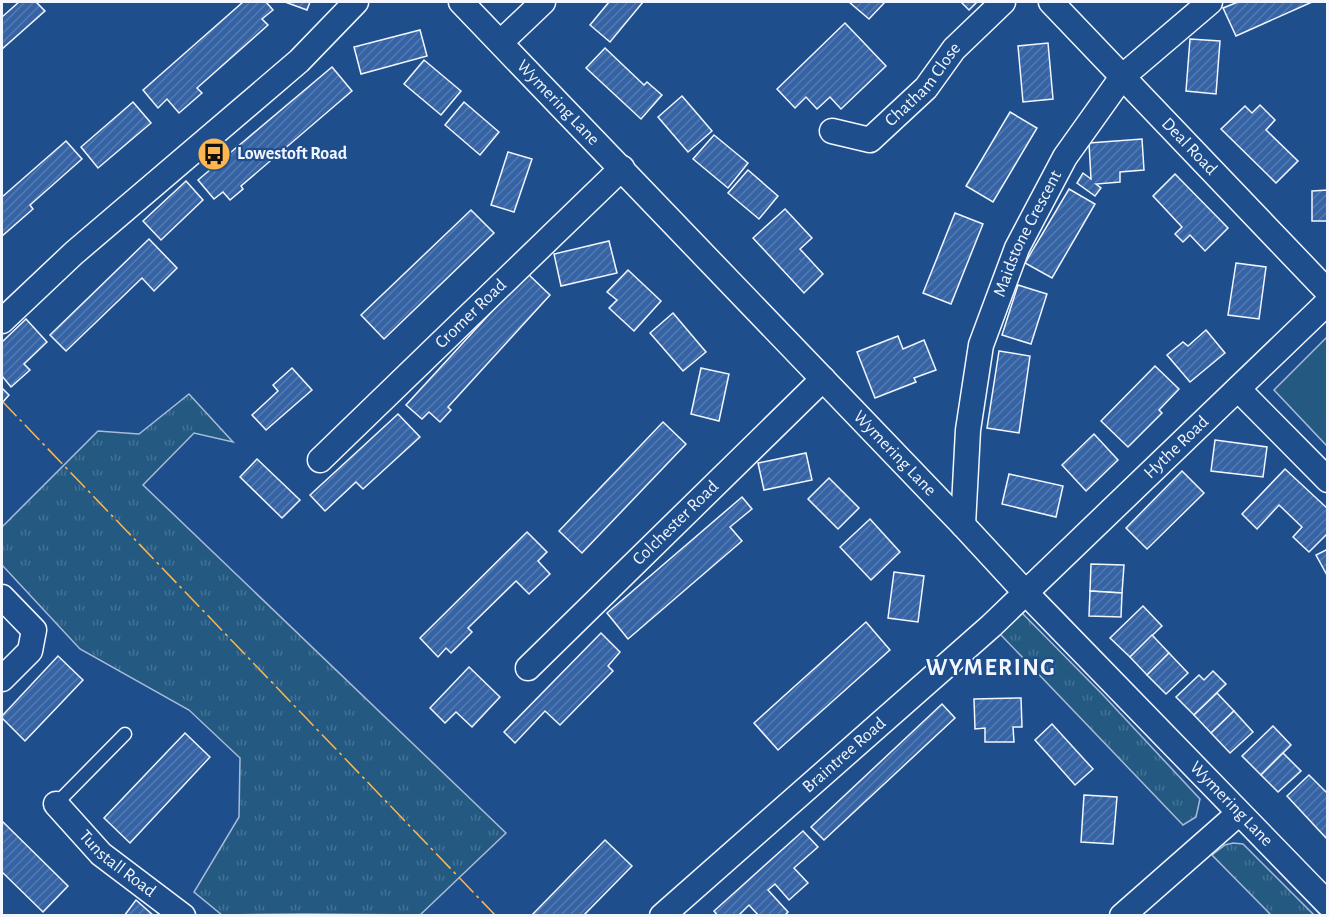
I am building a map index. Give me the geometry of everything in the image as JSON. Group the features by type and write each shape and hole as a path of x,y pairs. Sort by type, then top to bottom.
{"street":[{"path":"2,321 74,253 299,61 356,2"},
{"name":"Wymering Lane","path":"461,2 1238,814 1328,904"},
{"path":"501,42 543,2"},
{"name":"Chatham Close","path":"832,131 870,140 926,88 954,49 1003,2"},
{"name":"Deal Road","path":"1051,2 1328,292"},
{"name":"Maidstone Crescent","path":"963,525 968,430 981,345 1017,248 1065,157 1122,77 1210,2"},
{"name":"Cromer Road","path":"320,460 622,168"},
{"name":"Hythe Road","path":"1025,592 1328,302"},
{"name":"Colchester Road","path":"528,668 824,379"},
{"path":"1238,389 1328,480"},
{"name":"Braintree Road","path":"662,915 991,626 1025,592"},
{"path":"2,597 34,630 30,651 2,679"},
{"name":"Tunstall Road","path":"56,804 101,854 183,915"},
{"path":"1122,915 1238,814"}],"lane":[{"path":"56,804 125,734"}],"green space":[{"path":"1327,337 1327,446 1274,390"},
{"path":"189,394 233,442 194,433 143,485 506,833 420,915 222,915 194,892 239,817 240,758 189,710 80,649 2,565 2,527 98,431 139,434"},
{"path":"1022,613 1103,695 1200,799 1196,817 1183,825 1000,634"},
{"path":"1243,844 1314,915 1271,915 1212,855 1225,845"}],"building":[{"path":"19,2 36,2 45,11 2,49 2,17"},
{"path":"243,2 266,2 273,10 262,19 268,25 197,88 202,93 179,113 167,99 158,108 143,90"},
{"path":"285,2 310,2 307,10"},
{"path":"609,2 643,2 610,42 590,25"},
{"path":"849,2 885,2 869,19"},
{"path":"961,2 977,2 969,10"},
{"path":"1238,2 1312,2 1236,36 1223,8"},
{"path":"845,23 886,66 841,109 830,97 817,109 806,97 795,108 777,89"},
{"path":"420,30 427,56 361,74 354,47"},
{"path":"1190,39 1220,41 1216,94 1186,91"},
{"path":"1048,43 1053,99 1023,102 1018,46"},
{"path":"605,48 644,85 647,82 662,95 641,119 586,68"},
{"path":"424,60 461,91 441,115 404,84"},
{"path":"332,67 352,91 241,186 243,189 230,200 223,192 214,199 198,180"},
{"path":"682,96 712,131 688,152 658,117"},
{"path":"133,102 151,123 98,168 81,147"},
{"path":"464,102 499,132 480,155 445,125"},
{"path":"1260,105 1275,120 1266,130 1298,161 1276,183 1221,129 1245,106 1252,113"},
{"path":"1010,112 1037,128 993,202 966,186"},
{"path":"714,135 748,163 728,188 693,159"},
{"path":"1142,139 1144,170 1120,172 1120,182 1096,184 1101,188 1095,196 1077,183 1083,173 1091,179 1089,143"},
{"path":"66,141 82,159 30,205 33,209 2,236 2,197"},
{"path":"508,152 532,159 514,212 491,205"},
{"path":"748,170 778,196 759,219 728,193"},
{"path":"1175,174 1228,228 1205,251 1190,235 1183,242 1175,234 1182,227 1153,196"},
{"path":"186,181 203,200 161,240 143,221"},
{"path":"1069,189 1095,204 1052,278 1025,263"},
{"path":"1328,190 1328,221 1312,221 1312,191"},
{"path":"785,209 812,238 800,249 823,274 804,293 753,238"},
{"path":"471,210 494,233 384,339 361,315"},
{"path":"955,213 983,224 951,304 923,293"},
{"path":"149,239 177,268 154,291 142,278 66,351 50,335"},
{"path":"609,241 617,273 561,286 554,254"},
{"path":"1236,263 1266,267 1259,319 1228,315"},
{"path":"628,270 661,301 634,331 609,308 617,300 607,292"},
{"path":"527,273 550,295 448,407 451,410 440,422 429,412 422,419 406,405"},
{"path":"1018,285 1047,294 1031,344 1002,335"},
{"path":"673,313 706,352 683,371 650,333"},
{"path":"26,319 47,342 24,364 30,370 11,387 2,376 2,342"},
{"path":"1206,330 1225,353 1190,382 1167,355 1183,342 1188,346"},
{"path":"898,336 903,349 924,340 936,370 914,378 916,382 875,398 857,352"},
{"path":"999,351 1030,356 1019,433 987,428"},
{"path":"1155,366 1179,389 1159,410 1162,413 1128,447 1101,421"},
{"path":"292,368 312,390 266,430 252,415 278,391 273,385"},
{"path":"701,368 729,374 719,421 691,414"},
{"path":"2,388 9,395 2,403"},
{"path":"398,414 420,437 363,489 356,482 325,511 310,495"},
{"path":"663,422 686,444 582,553 559,531"},
{"path":"1094,434 1118,460 1086,491 1062,465"},
{"path":"1215,440 1267,447 1263,477 1211,471"},
{"path":"806,453 812,480 764,490 758,463"},
{"path":"257,459 300,500 282,518 240,477"},
{"path":"1285,469 1328,509 1328,533 1309,552 1293,537 1302,527 1279,505 1257,529 1242,514"},
{"path":"1182,471 1204,493 1147,549 1126,528"},
{"path":"1009,474 1063,486 1056,517 1002,504"},
{"path":"829,478 859,508 838,529 808,499"},
{"path":"742,497 752,509 730,527 742,541 628,639 607,613"},
{"path":"870,519 900,552 871,580 840,547"},
{"path":"527,532 547,552 538,561 550,574 529,594 516,581 468,628 472,632 451,653 446,648 438,657 420,638"},
{"path":"1328,549 1328,577 1316,555"},
{"path":"1091,564 1124,565 1122,593 1090,591"},
{"path":"894,572 924,576 918,622 888,618"},
{"path":"1090,591 1122,593 1121,617 1089,616"},
{"path":"1143,606 1162,626 1130,657 1110,638"},
{"path":"866,622 890,650 778,750 754,723"},
{"path":"601,633 620,652 608,666 613,671 560,725 545,711 515,743 504,732"},
{"path":"1152,635 1169,653 1147,675 1130,657"},
{"path":"1169,653 1188,673 1166,694 1147,675"},
{"path":"58,656 83,680 25,741 2,716"},
{"path":"469,667 500,697 472,727 456,712 445,723 430,708"},
{"path":"1213,671 1226,684 1194,715 1176,697 1199,675 1204,680"},
{"path":"1217,693 1234,711 1211,733 1194,715"},
{"path":"1021,698 1022,727 1013,727 1014,742 985,742 985,728 975,729 974,699"},
{"path":"942,704 955,718 824,840 811,827"},
{"path":"1234,711 1253,732 1230,753 1211,733"},
{"path":"1052,724 1093,769 1075,785 1035,740"},
{"path":"1273,726 1291,745 1261,775 1242,756"},
{"path":"185,733 210,757 130,843 104,818"},
{"path":"1283,753 1301,771 1278,792 1261,775"},
{"path":"1309,775 1328,794 1328,840 1287,796"},
{"path":"1084,795 1117,797 1113,844 1081,842"},
{"path":"2,821 68,886 43,912 2,872"},
{"path":"803,831 818,847 794,868 808,883 789,900 775,884 768,890 788,912 784,916 759,916 749,905 738,916 718,916 714,911"},
{"path":"605,840 632,866 583,916 531,916"},
{"path":"136,900 154,916 124,916"}],"power":[{"path":"2,401 496,916"}],"place":[{"name":"Lowestoft Road","path":"214,154"}],"district":[{"name":"WYMERING","path":"991,668"}]}
